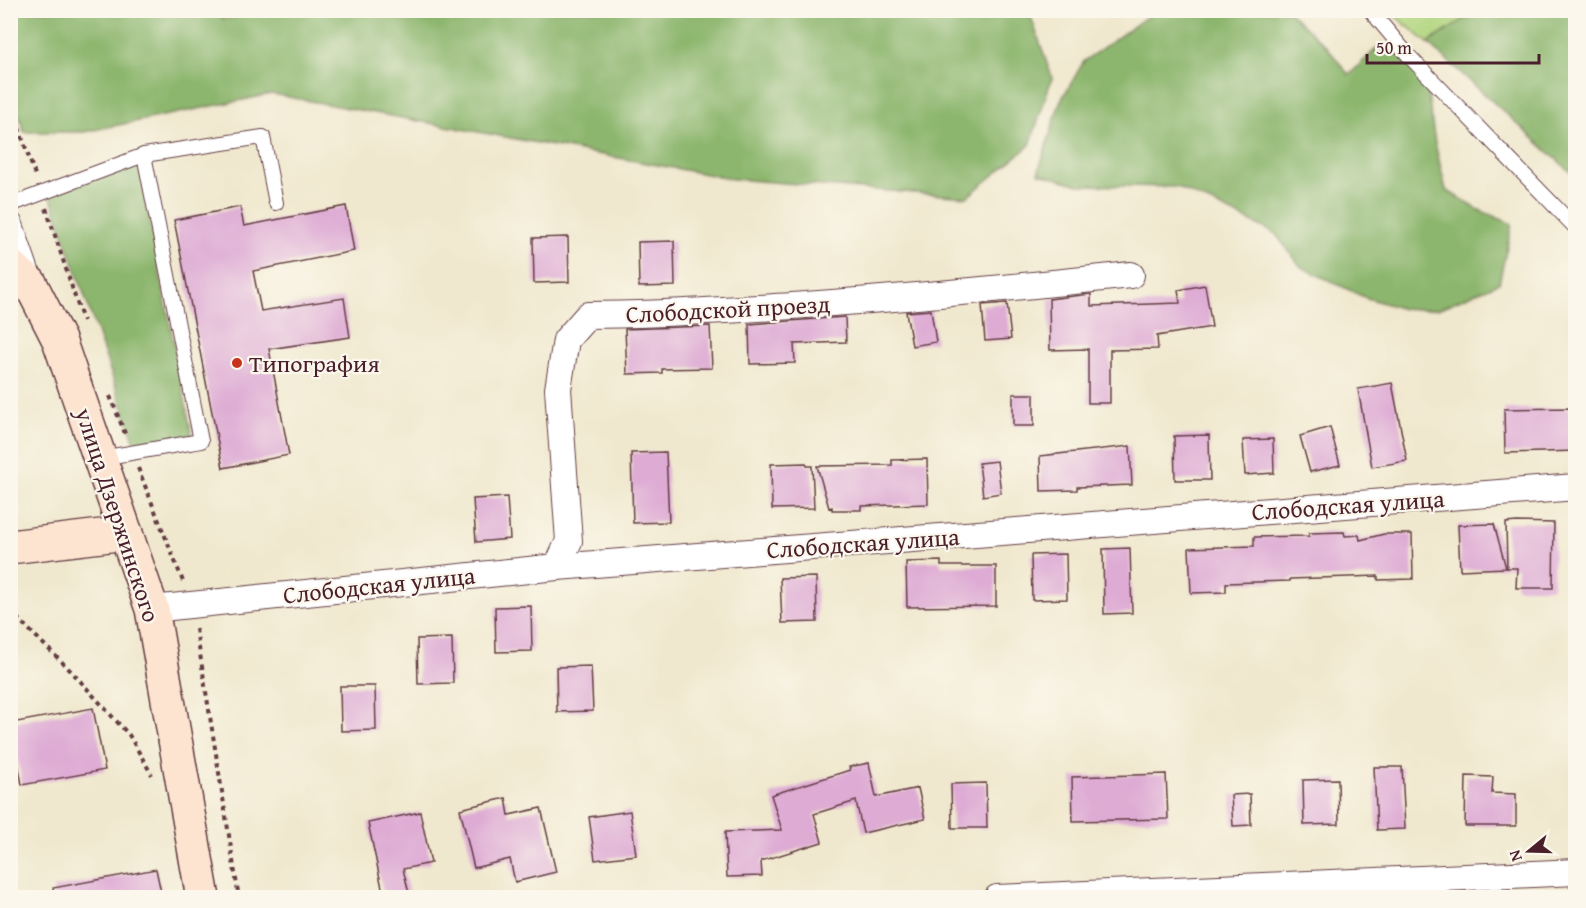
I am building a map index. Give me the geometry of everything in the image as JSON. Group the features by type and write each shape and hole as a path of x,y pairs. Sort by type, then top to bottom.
{"main road":[{"name":"улица Дзержинского","path":"20,274 59,340 152,609 203,897"},
{"path":"10,547 126,533"}],"street":[{"path":"10,225 20,274"},
{"name":"Слободской проезд","path":"557,567 569,541 558,389 566,340 588,315 759,308 923,297 1131,275"},
{"name":"Слободская улица","path":"152,609 557,567 1575,487"},
{"path":"997,897 1088,896 1575,872"}],"lane":[{"path":"1370,10 1408,56 1575,228"},
{"path":"10,205 144,155 263,137 276,203"},
{"path":"101,458 201,441 144,155"}],"path":[{"path":"10,611 72,672 129,735 155,780"}],"green space":[{"path":"216,10 223,19 274,10 1029,11 1052,78 1030,145 967,197 733,179 272,94 84,132 24,132 11,89 11,11"},
{"path":"1478,10 1575,11 1575,176 1428,43"},
{"path":"1155,11 1288,11 1326,46 1349,75 1382,43 1425,74 1435,143 1446,190 1477,209 1512,224 1499,283 1438,309 1403,309 1364,297 1301,267 1275,233 1177,187 1079,185 1038,173 1060,102 1084,61"},
{"path":"1389,11 1478,11 1428,43"},
{"path":"138,162 192,435 135,443 50,195"}],"building":[{"name":"Типография","path":"346,206 354,251 253,271 261,311 344,298 350,337 269,349 289,455 223,468 174,220 240,207 244,226"},
{"path":"568,237 569,282 534,283 533,238"},
{"path":"674,241 675,286 639,287 638,242"},
{"path":"1205,285 1212,327 1157,336 1158,349 1110,350 1110,403 1088,403 1088,349 1050,350 1049,299 1091,294 1091,306 1180,303 1178,290"},
{"path":"1007,303 1011,339 985,341 982,305"},
{"path":"931,310 936,342 912,346 906,312"},
{"path":"845,317 846,342 794,344 795,363 750,364 749,324"},
{"path":"710,326 712,368 662,369 662,373 627,374 625,329"},
{"path":"1392,383 1407,461 1372,467 1358,389"},
{"path":"1013,394 1034,394 1034,426 1013,426"},
{"path":"1575,408 1575,451 1505,453 1504,409"},
{"path":"1330,427 1340,465 1310,472 1300,436"},
{"path":"1209,435 1210,480 1175,480 1174,436"},
{"path":"1273,439 1274,473 1245,475 1243,440"},
{"path":"1130,446 1132,485 1041,491 1040,456"},
{"path":"666,452 669,522 633,523 631,453"},
{"path":"927,459 928,504 861,506 861,510 832,510 832,507 829,508 817,466 892,465 892,460"},
{"path":"997,461 1001,493 983,496 979,463"},
{"path":"806,463 807,466 812,466 814,508 772,509 771,464"},
{"path":"507,497 510,539 476,542 473,499"},
{"path":"1506,523 1554,523 1553,588 1516,588 1517,568 1507,568"},
{"path":"1494,524 1506,568 1460,570 1458,525"},
{"path":"1344,532 1345,536 1359,535 1360,540 1384,534 1412,534 1413,579 1378,580 1378,576 1226,583 1226,592 1191,593 1189,548 1254,546 1254,537 1309,536 1309,533"},
{"path":"1130,548 1132,613 1104,614 1103,549"},
{"path":"1066,554 1067,599 1032,600 1031,555"},
{"path":"941,561 941,566 996,566 996,606 907,607 906,562"},
{"path":"816,577 817,622 782,623 780,578"},
{"path":"531,606 532,651 496,652 495,607"},
{"path":"452,638 453,683 418,684 417,639"},
{"path":"591,666 593,711 557,712 556,667"},
{"path":"340,686 375,686 376,730 341,731"},
{"path":"93,708 105,770 22,785 11,723"},
{"path":"869,763 876,797 918,788 925,819 863,833 856,801 814,814 822,842 761,861 762,876 727,877 725,832 782,830 771,795 850,770 849,767"},
{"path":"1374,767 1402,767 1405,829 1377,830"},
{"path":"1166,774 1168,819 1073,821 1072,777"},
{"path":"1466,776 1493,777 1492,793 1516,794 1516,826 1465,826"},
{"path":"1338,779 1339,824 1304,825 1303,780"},
{"path":"986,783 987,828 952,828 951,784"},
{"path":"1250,794 1251,825 1233,826 1231,795"},
{"path":"506,798 509,815 541,808 556,872 515,882 510,859 474,868 460,809"},
{"path":"630,811 636,855 595,860 589,817"},
{"path":"420,812 431,863 403,869 410,897 384,897 368,823"},
{"path":"156,869 162,897 54,897 53,888"}],"place":[{"name":"Типография","path":"237,363"}]}
